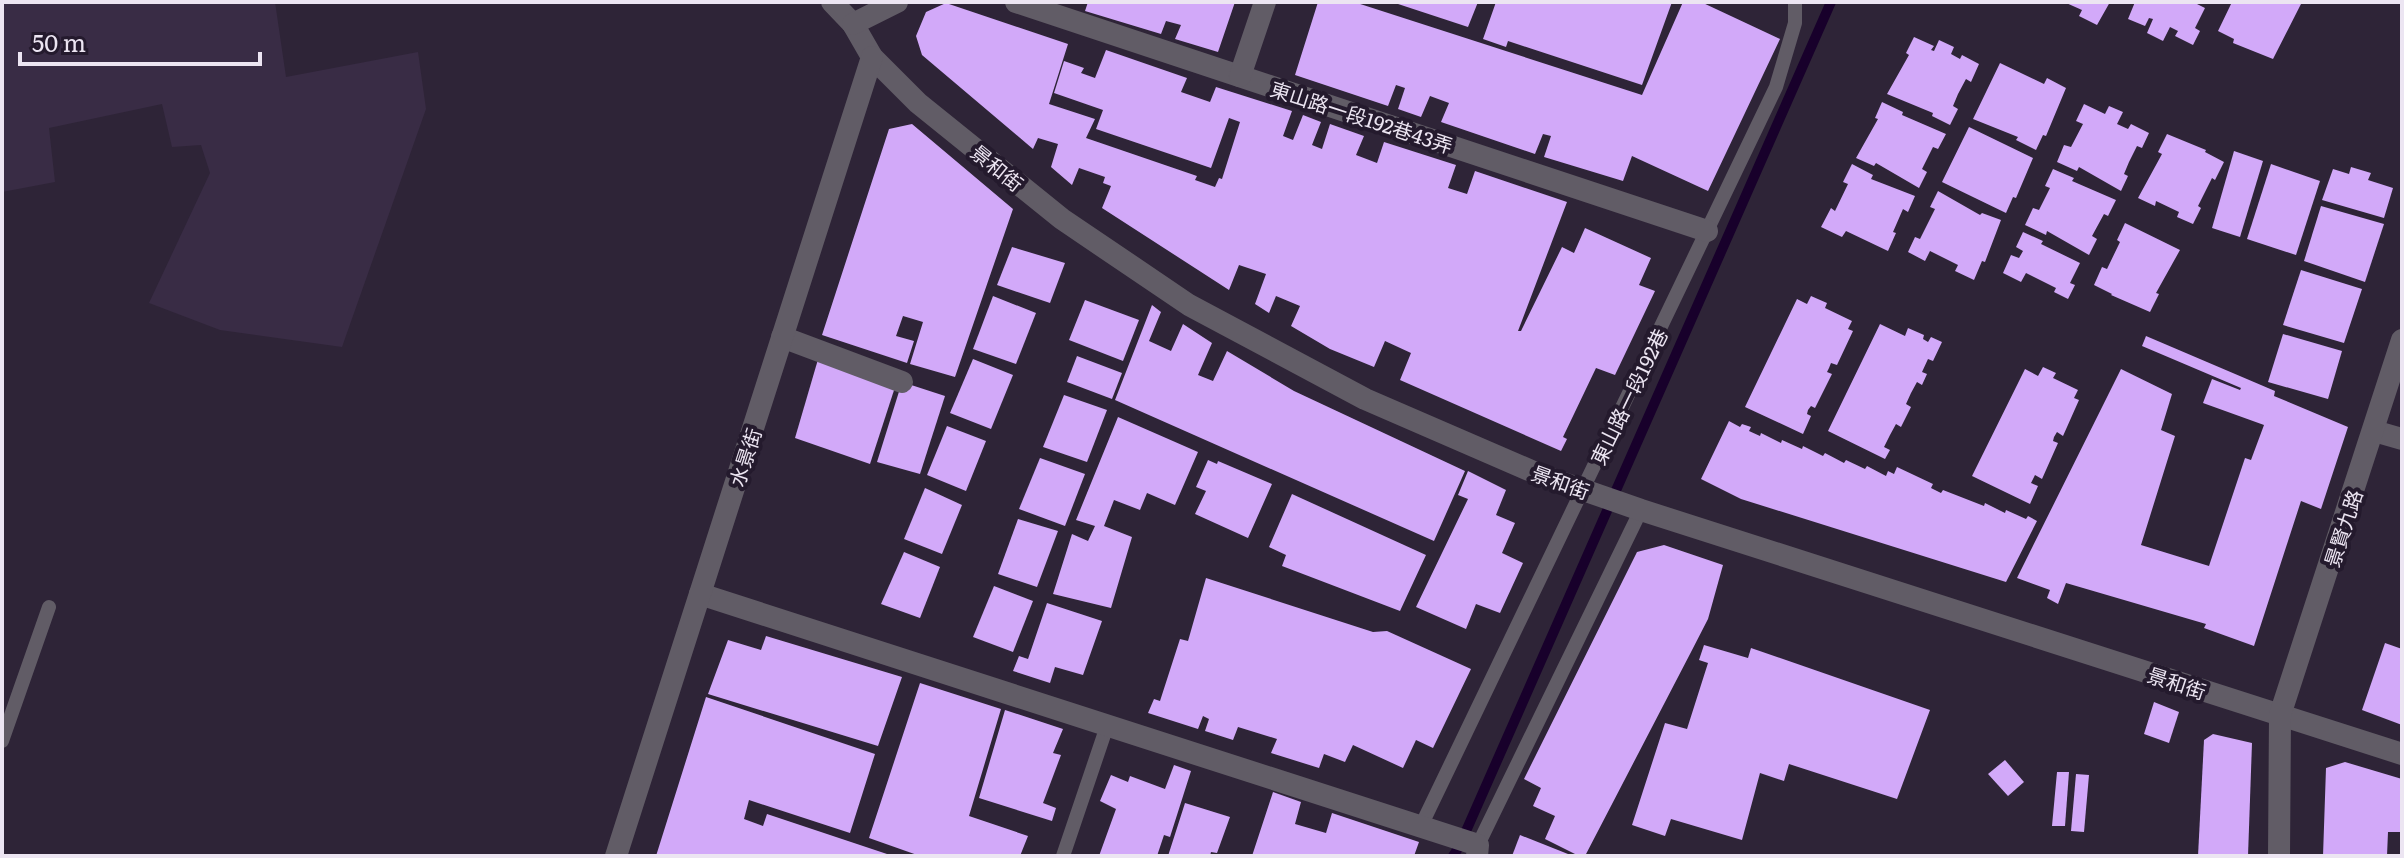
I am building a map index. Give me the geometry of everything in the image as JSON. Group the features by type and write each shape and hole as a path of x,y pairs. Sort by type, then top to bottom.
{"street":[{"name":"景和街","path":"832,2 853,24 872,57 918,103 1062,219 1189,305 1365,399 1543,476 1641,510 2402,754"},
{"path":"853,24 897,2"},
{"name":"東山路一段192巷43弄","path":"1016,2 1707,231"},
{"path":"1240,76 1265,2"},
{"name":"水景街","path":"616,856 872,57"},
{"path":"782,337 902,382"},
{"name":"景賢九路","path":"2279,856 2280,715 2402,340"},
{"path":"2374,431 2402,439"},
{"path":"700,594 1421,826 1477,850"}],"lane":[{"name":"東山路一段192巷","path":"1421,826 1776,87 1795,23 1795,2"},
{"path":"1477,850 1641,510"},
{"path":"2,741 49,607"},
{"path":"1063,856 1107,726"}],"shaded area":[{"path":"2,2 275,2 286,77 418,52 426,109 342,347 220,330 149,303 210,173 201,145 172,147 162,104 49,128 55,182 2,192"}],"building":[{"path":"1088,2 1235,2 1218,52 1175,39 1181,25 1166,21 1161,34 1085,11"},
{"path":"1318,2 1354,2 1642,95 1683,2 1701,2 1780,39 1708,191 1632,156 1623,181 1544,157 1551,136 1543,134 1535,154 1441,122 1449,103 1430,96 1421,117 1398,109 1405,88 1396,85 1388,106 1295,75"},
{"path":"1392,2 1478,2 1468,27"},
{"path":"1496,2 1672,2 1642,85 1508,41 1506,47 1483,39"},
{"path":"2064,2 2110,2 2097,25 2079,16 2082,10"},
{"path":"2135,2 2193,2 2205,8 2195,28 2200,31 2193,45 2175,36 2178,31 2170,27 2163,41 2147,33 2153,19 2149,18 2145,26 2128,19"},
{"path":"2232,2 2302,2 2273,59 2233,43 2234,39 2218,31"},
{"path":"946,3 1068,44 1049,104 1095,119 1086,138 1197,176 1195,180 1215,187 1219,178 1222,179 1240,122 1229,118 1211,168 1096,129 1103,110 1054,93 1064,61 1084,68 1081,73 1095,78 1106,50 1187,78 1181,92 1210,102 1216,87 1292,111 1283,136 1293,140 1303,115 1321,122 1312,145 1322,149 1330,124 1364,136 1356,155 1377,163 1384,142 1456,165 1448,188 1467,194 1475,171 1567,202 1518,331 1521,331 1562,247 1574,253 1585,228 1651,258 1639,285 1655,291 1615,375 1596,368 1563,437 1567,439 1561,451 1400,380 1411,353 1385,341 1374,367 1330,349 1291,326 1300,306 1276,296 1269,313 1255,304 1266,274 1239,265 1229,290 1102,208 1111,186 1103,183 1105,177 1079,168 1072,185 1051,167 1058,144 1038,138 1033,149 922,55 916,36 926,12"},
{"path":"1914,37 1934,46 1931,50 1934,51 1939,40 1954,47 1951,54 1960,59 1962,55 1979,64 1971,82 1966,79 1958,94 1953,106 1958,109 1950,125 1932,116 1933,113 1887,94 1909,55 1906,53"},
{"path":"2000,63 2044,84 2047,78 2066,88 2046,136 2043,135 2036,150 2016,140 2018,137 1973,119"},
{"path":"1882,102 1903,112 1902,115 1946,134 1938,149 1933,147 1922,169 1927,172 1919,188 1876,163 1874,166 1856,158 1878,119 1875,118"},
{"path":"2084,104 2105,114 2109,106 2123,112 2117,124 2128,129 2131,124 2149,133 2142,148 2137,146 2129,162 2124,174 2128,176 2121,191 2079,167 2077,171 2057,162 2064,145 2071,147 2083,124 2076,121"},
{"path":"912,124 1013,209 955,377 910,364 923,322 903,316 896,336 914,341 907,363 822,335 889,129"},
{"path":"1969,127 2033,158 2006,213 1942,182"},
{"path":"2167,134 2206,150 2224,162 2198,206 2201,208 2193,224 2177,217 2179,212 2156,201 2155,206 2138,198 2162,154 2158,152"},
{"path":"2234,151 2263,161 2240,237 2212,228"},
{"path":"1852,164 1873,175 1871,179 1915,196 1908,212 1903,209 1888,251 1846,231 1842,237 1821,227 1831,208 1835,211 1848,184 1843,182"},
{"path":"2271,164 2320,181 2296,255 2247,239"},
{"path":"2351,167 2371,173 2368,180 2393,188 2384,218 2322,200 2333,169 2349,174"},
{"path":"2053,169 2116,200 2092,236 2097,239 2089,255 2047,231 2046,235 2025,225 2033,208 2039,210 2050,188 2045,186"},
{"path":"1938,191 1980,215 1982,213 2001,220 1985,262 1982,261 1974,280 1955,271 1958,265 1930,251 1925,261 1908,252 1915,237 1920,239 1935,209 1930,207"},
{"path":"2321,206 2384,224 2365,282 2304,261"},
{"path":"2125,223 2180,250 2156,293 2159,294 2150,312 2094,285 2102,267 2107,269"},
{"path":"2023,232 2080,263 2070,283 2075,285 2068,299 2054,292 2056,288 2026,273 2021,282 2003,273 2011,255 2019,258 2023,251 2016,247"},
{"path":"1012,247 1065,263 1050,303 997,285"},
{"path":"2301,270 2362,289 2344,343 2283,325"},
{"path":"993,296 1036,313 1016,364 973,349"},
{"path":"1811,296 1827,303 1825,308 1852,321 1848,329 1853,331 1837,365 1831,363 1827,372 1832,374 1815,408 1811,406 1808,410 1807,414 1811,416 1803,434 1745,407 1797,299 1807,304"},
{"path":"1085,300 1139,320 1123,361 1069,340"},
{"path":"1152,305 1161,312 1149,341 1171,351 1183,324 1212,343 1198,375 1213,381 1227,351 1294,391 1465,471 1434,541 1115,400"},
{"path":"1880,324 1905,336 1908,328 1924,335 1923,339 1928,342 1931,337 1942,342 1933,361 1928,359 1922,372 1927,374 1922,385 1917,382 1911,393 1906,404 1911,407 1901,427 1896,424 1884,447 1890,450 1885,459 1828,431"},
{"path":"2283,334 2342,351 2328,399 2268,382"},
{"path":"2146,336 2275,391 2274,396 2348,427 2321,509 2301,501 2254,646 2204,628 2206,624 2066,583 2058,604 2047,598 2050,590 2017,578 2121,369 2172,394 2161,430 2175,436 2141,545 2209,566 2245,458 2251,460 2264,425 2203,403 2212,379 2241,388 2142,346"},
{"path":"819,356 897,381 870,464 795,438"},
{"path":"1077,356 1122,373 1112,399 1067,382"},
{"path":"973,359 1013,375 991,429 950,413"},
{"path":"2043,367 2056,373 2053,378 2078,390 2074,398 2079,400 2063,436 2057,432 2054,437 2053,441 2058,443 2042,479 2035,475 2031,483 2038,486 2030,504 1972,476 2025,369 2038,376"},
{"path":"902,382 945,396 920,474 877,462"},
{"path":"1064,395 1107,410 1087,462 1043,447"},
{"path":"1118,417 1198,452 1175,505 1147,493 1140,510 1114,500 1104,526 1132,537 1111,608 1053,594 1072,534 1088,541 1095,526 1076,520"},
{"path":"1729,421 1740,427 1742,424 1751,427 1749,431 1760,436 1761,433 1802,449 1803,446 1823,456 1825,453 1865,469 1867,466 1886,476 1888,471 1894,474 1897,467 1933,484 1931,488 1941,493 1943,490 1984,506 1985,503 2005,513 2006,510 2037,521 2006,582 1741,499 1701,479"},
{"path":"947,426 986,441 966,491 927,475"},
{"path":"1040,458 1085,474 1065,526 1019,509"},
{"path":"1208,460 1217,464 1218,461 1272,484 1248,538 1195,514 1206,491 1196,487"},
{"path":"1468,471 1506,490 1496,515 1515,523 1502,553 1523,563 1500,613 1476,604 1466,629 1416,607 1468,499 1458,495"},
{"path":"925,488 962,505 942,554 904,539"},
{"path":"1292,494 1426,555 1400,611 1282,566 1286,555 1269,547"},
{"path":"1018,519 1058,531 1037,587 998,574"},
{"path":"1664,545 1723,565 1708,619 1585,856 1579,856 1545,839 1555,816 1533,806 1541,788 1524,779 1637,552"},
{"path":"904,552 940,567 920,618 881,604"},
{"path":"1206,578 1373,632 1387,631 1471,669 1433,748 1416,740 1403,768 1353,745 1345,762 1324,754 1319,768 1271,753 1277,739 1238,727 1233,740 1205,731 1209,719 1203,716 1198,729 1148,713 1154,699 1160,701 1180,639 1188,641"},
{"path":"994,586 1033,601 1013,652 973,637"},
{"path":"1047,603 1102,621 1083,675 1055,667 1050,683 1013,671 1019,656 1028,659"},
{"path":"766,636 902,677 878,746 708,694 728,640 761,650"},
{"path":"2385,643 2402,649 2402,725 2362,710"},
{"path":"1704,645 1748,658 1751,648 1930,710 1897,799 1789,764 1784,781 1760,773 1742,840 1671,819 1665,836 1632,825 1665,723 1687,729 1708,663 1699,660"},
{"path":"920,683 1001,709 969,816 1028,836 1020,856 920,856 869,838"},
{"path":"706,697 875,754 850,833 749,800 744,819 763,826 767,814 893,856 656,856"},
{"path":"2154,702 2179,712 2169,743 2144,734"},
{"path":"1005,710 1063,729 1053,753 1061,755 1043,803 1056,808 1052,821 979,798"},
{"path":"2213,734 2252,743 2248,856 2198,856 2204,740"},
{"path":"2005,760 2024,782 2008,796 1988,774"},
{"path":"2345,762 2402,779 2402,832 2388,832 2387,856 2323,856 2326,768"},
{"path":"1174,765 1191,771 1170,837 1164,835 1157,856 1099,856 1116,809 1100,801 1111,775 1128,782 1130,776 1165,789"},
{"path":"2057,772 2069,772 2065,826 2052,826"},
{"path":"2076,774 2089,775 2084,832 2071,831"},
{"path":"1273,792 1301,802 1295,824 1326,833 1332,813 1419,842 1414,856 1252,856"},
{"path":"1185,803 1230,817 1217,853 1211,852 1210,856 1168,856"},
{"path":"1520,835 1573,856 1512,856"}],"waterway":[{"path":"1453,856 1831,2"}]}
